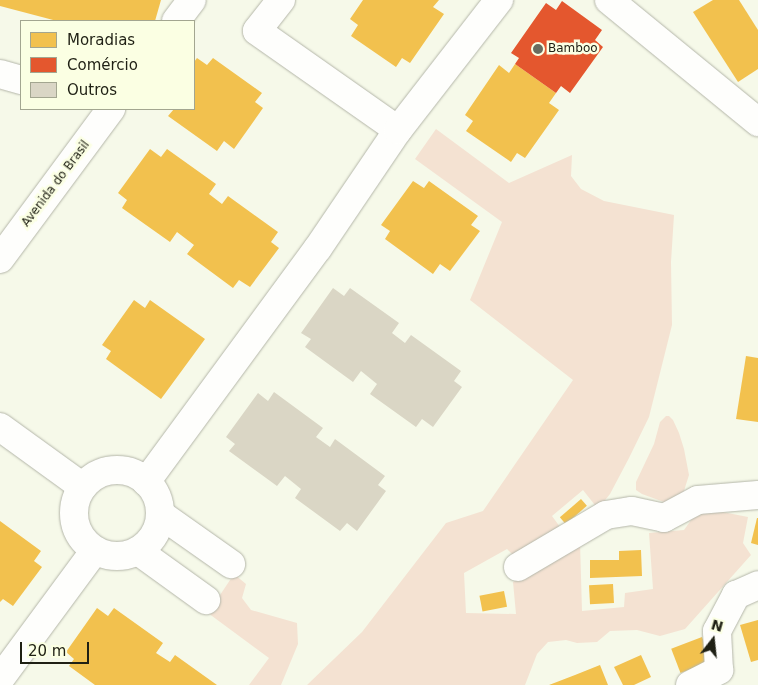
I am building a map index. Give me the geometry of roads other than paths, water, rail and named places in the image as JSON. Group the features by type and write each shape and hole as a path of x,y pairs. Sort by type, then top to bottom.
{"street":[{"path":"177,20 192,0"},
{"path":"280,0 257,31 398,130"},
{"path":"146,482 318,248 398,130 499,0"},
{"path":"609,0 758,122"},
{"path":"0,74 20,80"},
{"name":"Avenida do Brasil","path":"0,258 110,110"},
{"path":"0,427 83,487"},
{"path":"114,471 131,473 146,482 156,496 160,514 156,532 138,551 120,556 112,556 95,550 82,538 75,521 75,503 83,487 96,476 114,471"},
{"path":"518,567 606,515 632,511 664,518 698,500 758,495"},
{"path":"160,514 231,564"},
{"path":"0,679 95,550"},
{"path":"138,551 206,600"},
{"path":"690,685 718,670 717,631 736,595 758,585"}],"place":[{"name":"Bamboo","path":"538,49"}]}
